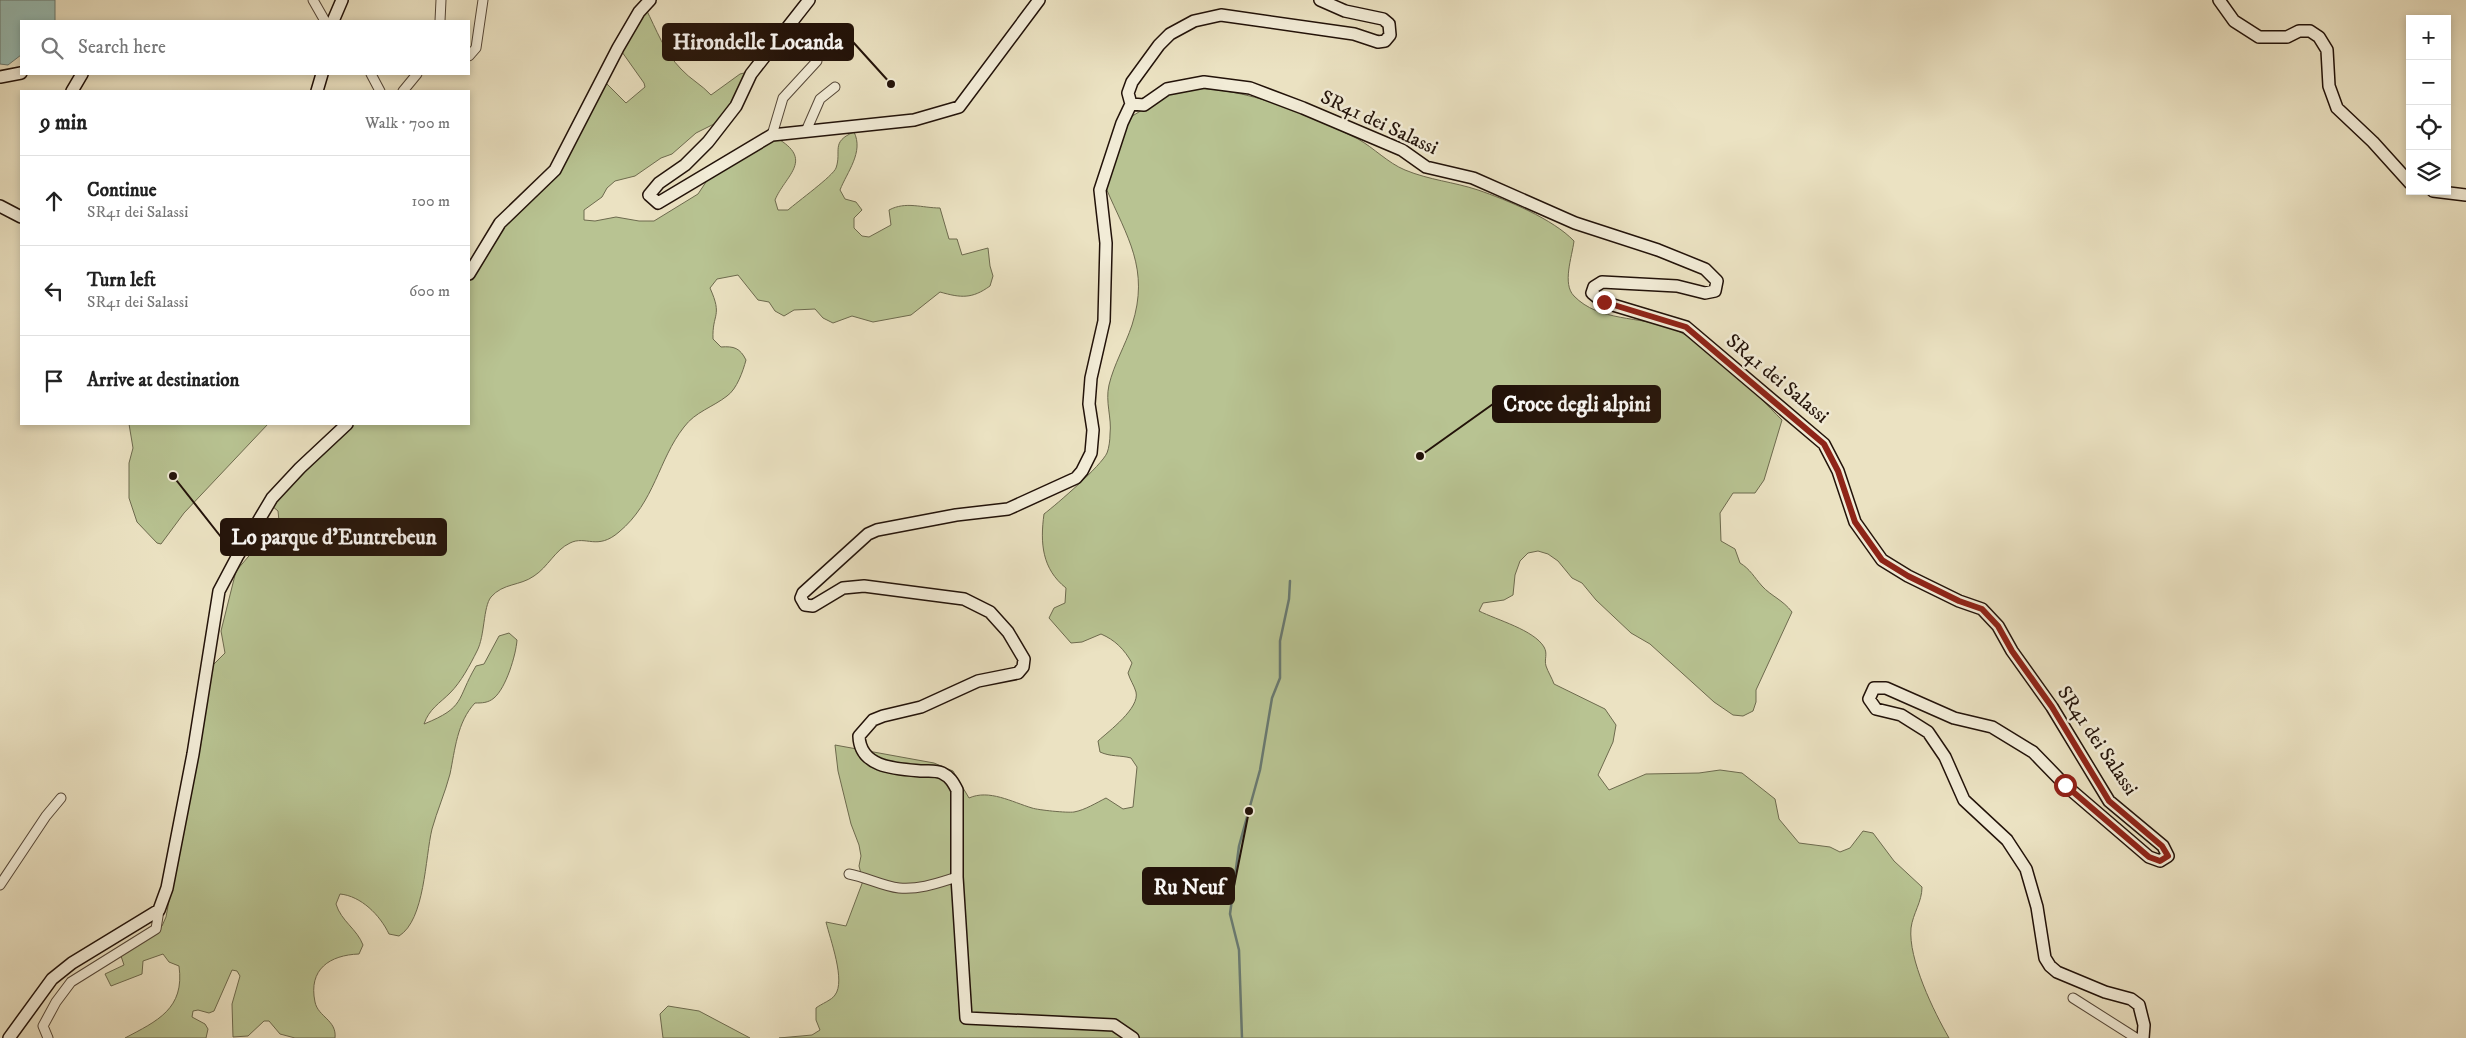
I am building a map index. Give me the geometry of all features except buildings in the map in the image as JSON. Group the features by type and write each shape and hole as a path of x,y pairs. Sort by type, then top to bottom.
{"street":[{"path":"313,0 324,20"},
{"path":"333,20 342,0"},
{"path":"440,20 441,0"},
{"path":"470,55 476,48 483,0"},
{"path":"470,272 500,223 555,170 618,48 639,12 650,0"},
{"path":"809,0 751,74 736,106 708,142 685,164 659,183 649,195 658,203 772,135 914,120 959,107 1038,0"},
{"path":"1132,1038 1114,1025 966,1018 957,877 957,790 951,779 940,772 886,766 868,759 860,747 859,736 873,720 921,706 978,681 1018,673 1023,667 1022,656 1008,632 990,612 964,599 864,586 843,588 813,606 803,603 802,595 868,534 877,530 956,515 1008,509 1076,478 1082,471 1091,453 1093,430 1089,404 1091,378 1104,321 1106,243 1100,190 1122,123 1131,104 1128,93 1132,82 1159,45 1170,34 1194,21 1221,15 1354,34 1378,42 1385,41 1390,35 1391,28 1383,20 1345,11 1320,0"},
{"path":"2219,0 2234,21 2259,36 2287,38 2299,31 2310,31 2319,37 2327,50 2329,86 2337,108 2373,142 2406,179"},
{"path":"772,135 783,98 817,61"},
{"path":"0,77 20,73"},
{"path":"73,90 81,75"},
{"path":"317,90 322,75"},
{"path":"372,75 379,90"},
{"path":"404,90 416,75"},
{"name":"SR41 dei Salassi","path":"1131,104 1144,105 1167,89 1204,82 1250,88 1402,150 1426,167 1473,178 1575,222 1658,250 1705,269 1717,281 1715,291 1705,293 1677,286 1602,282 1594,287 1592,293 1604,302 1686,327 1824,444 1838,471 1855,522 1882,560 1908,576 1959,601 1982,609 1998,626 2012,651 2052,707 2109,801 2162,846 2168,856 2160,861 2149,857 2065,785 2033,752 1992,727 1954,718 1886,688 1874,688 1870,699 1876,709 1901,715 1928,732 1945,757 1964,800 2007,840 2026,869 2037,907 2045,958 2050,966 2057,972 2105,992 2131,1000 2139,1005 2144,1025 2143,1038"},
{"path":"806,131 820,99 835,87"},
{"path":"2451,193 2466,195"},
{"path":"0,206 20,216"},
{"path":"48,1038 43,1026 56,1002 71,982 156,928 159,910 167,888 193,754 219,591 272,498 300,468 346,425"},
{"path":"0,885 46,816 61,798"},
{"path":"849,874 866,877 897,888 928,886 957,877"},
{"path":"10,1038 52,979 72,963 159,910"},
{"path":"2073,998 2136,1038"}],"green space":[{"path":"646,9 675,63 711,95 740,74 748,72 728,108 714,124 696,133 672,154 661,158 635,176 615,181 607,188 602,197 584,210 584,220 595,221 616,217 639,221 654,221 698,194 710,176 767,142 780,140 790,148 795,155 796,162 794,169 775,200 778,210 788,210 833,172 838,162 839,143 854,132 857,139 856,154 840,190 845,199 856,202 862,210 854,218 854,228 862,236 869,237 891,225 889,210 895,207 908,205 940,208 949,239 957,239 962,255 988,248 993,276 990,286 978,293 966,296 940,292 911,315 873,322 852,316 833,323 823,318 815,309 794,310 784,316 775,311 769,302 758,300 738,275 717,279 710,288 716,305 713,339 721,347 736,349 744,356 746,360 739,380 731,393 699,414 684,427 668,453 641,508 619,532 604,541 576,541 570,543 560,550 534,576 523,582 501,589 491,597 488,602 480,645 458,684 432,710 424,724 447,713 454,707 476,666 484,664 499,636 509,633 517,640 515,654 503,687 489,701 475,703 460,727 450,774 432,829 423,887 414,917 408,928 399,936 389,934 381,920 355,898 340,894 336,904 341,915 357,934 363,945 359,954 339,957 330,961 318,973 315,981 315,1002 333,1027 335,1038 295,1038 280,1034 269,1021 264,1021 248,1036 233,1037 232,1004 240,976 237,971 232,970 214,1011 209,1013 198,1010 193,1011 192,1017 205,1024 208,1029 206,1038 125,1038 158,1019 173,1003 178,993 180,981 179,966 169,962 163,954 143,961 142,974 111,986 105,974 124,965 119,950 162,926 166,917 212,666 225,653 221,631 236,571 279,521 278,511 272,506 294,481 352,425 470,425 470,279 507,220 533,199 605,82 626,103 645,87 622,52"},
{"path":"1189,88 1233,92 1297,111 1358,139 1405,170 1478,190 1542,218 1574,241 1568,278 1570,291 1574,296 1595,310 1659,324 1685,335 1700,344 1730,368 1782,420 1764,480 1755,493 1733,493 1720,513 1721,541 1735,549 1740,563 1762,586 1792,612 1756,690 1756,702 1753,711 1743,716 1733,715 1714,702 1650,644 1631,633 1596,600 1582,583 1572,578 1558,561 1548,554 1538,551 1528,553 1520,561 1515,575 1513,595 1504,600 1483,603 1479,611 1532,635 1544,647 1546,666 1554,684 1605,709 1616,725 1613,742 1598,775 1609,790 1646,774 1699,773 1720,770 1742,773 1775,799 1779,819 1799,843 1830,847 1840,852 1850,848 1863,831 1873,833 1894,861 1922,887 1921,898 1911,928 1911,941 1923,985 1949,1038 779,1038 812,1035 820,1030 816,1020 816,1008 834,997 838,989 839,980 826,922 846,926 863,881 859,866 861,856 859,845 851,824 838,771 835,745 934,763 953,771 969,798 984,795 992,796 1035,809 1065,812 1082,810 1106,798 1123,809 1133,807 1137,767 1131,758 1100,752 1098,741 1123,719 1133,705 1136,692 1128,673 1132,663 1119,646 1101,634 1082,642 1071,643 1049,618 1054,608 1065,603 1066,588 1058,581 1047,564 1042,535 1044,514 1096,467 1107,453 1109,446 1109,385 1132,325 1137,305 1137,270 1134,254 1106,188 1129,118 1172,92"},
{"path":"129,425 267,425 184,513 161,544 157,543 137,522 129,498 129,463 133,448"},
{"path":"668,1006 699,1011 750,1038 663,1038 660,1014"}],"water":[{"path":"0,0 55,0 55,20 20,20 20,56 8,65 0,64"}],"waterway":[{"path":"1242,1038 1239,950 1230,914 1239,846 1260,770 1272,698 1280,678 1280,641 1289,599 1290,581"}],"place":[{"name":"Hirondelle Locanda","path":"891,84"},
{"name":"Croce degli alpini","path":"1420,456"},
{"name":"Lo parque d'Euntrebeun","path":"173,476"},
{"name":"Ru Neuf","path":"1249,811"}],"route":[{"path":"1604,302 1686,327 1824,444 1838,471 1855,522 1882,560 1908,576 1959,601 1982,609 1998,626 2012,651 2052,707 2109,801 2136,826 2162,846 2168,856 2160,861 2149,857 2065,785"}]}
